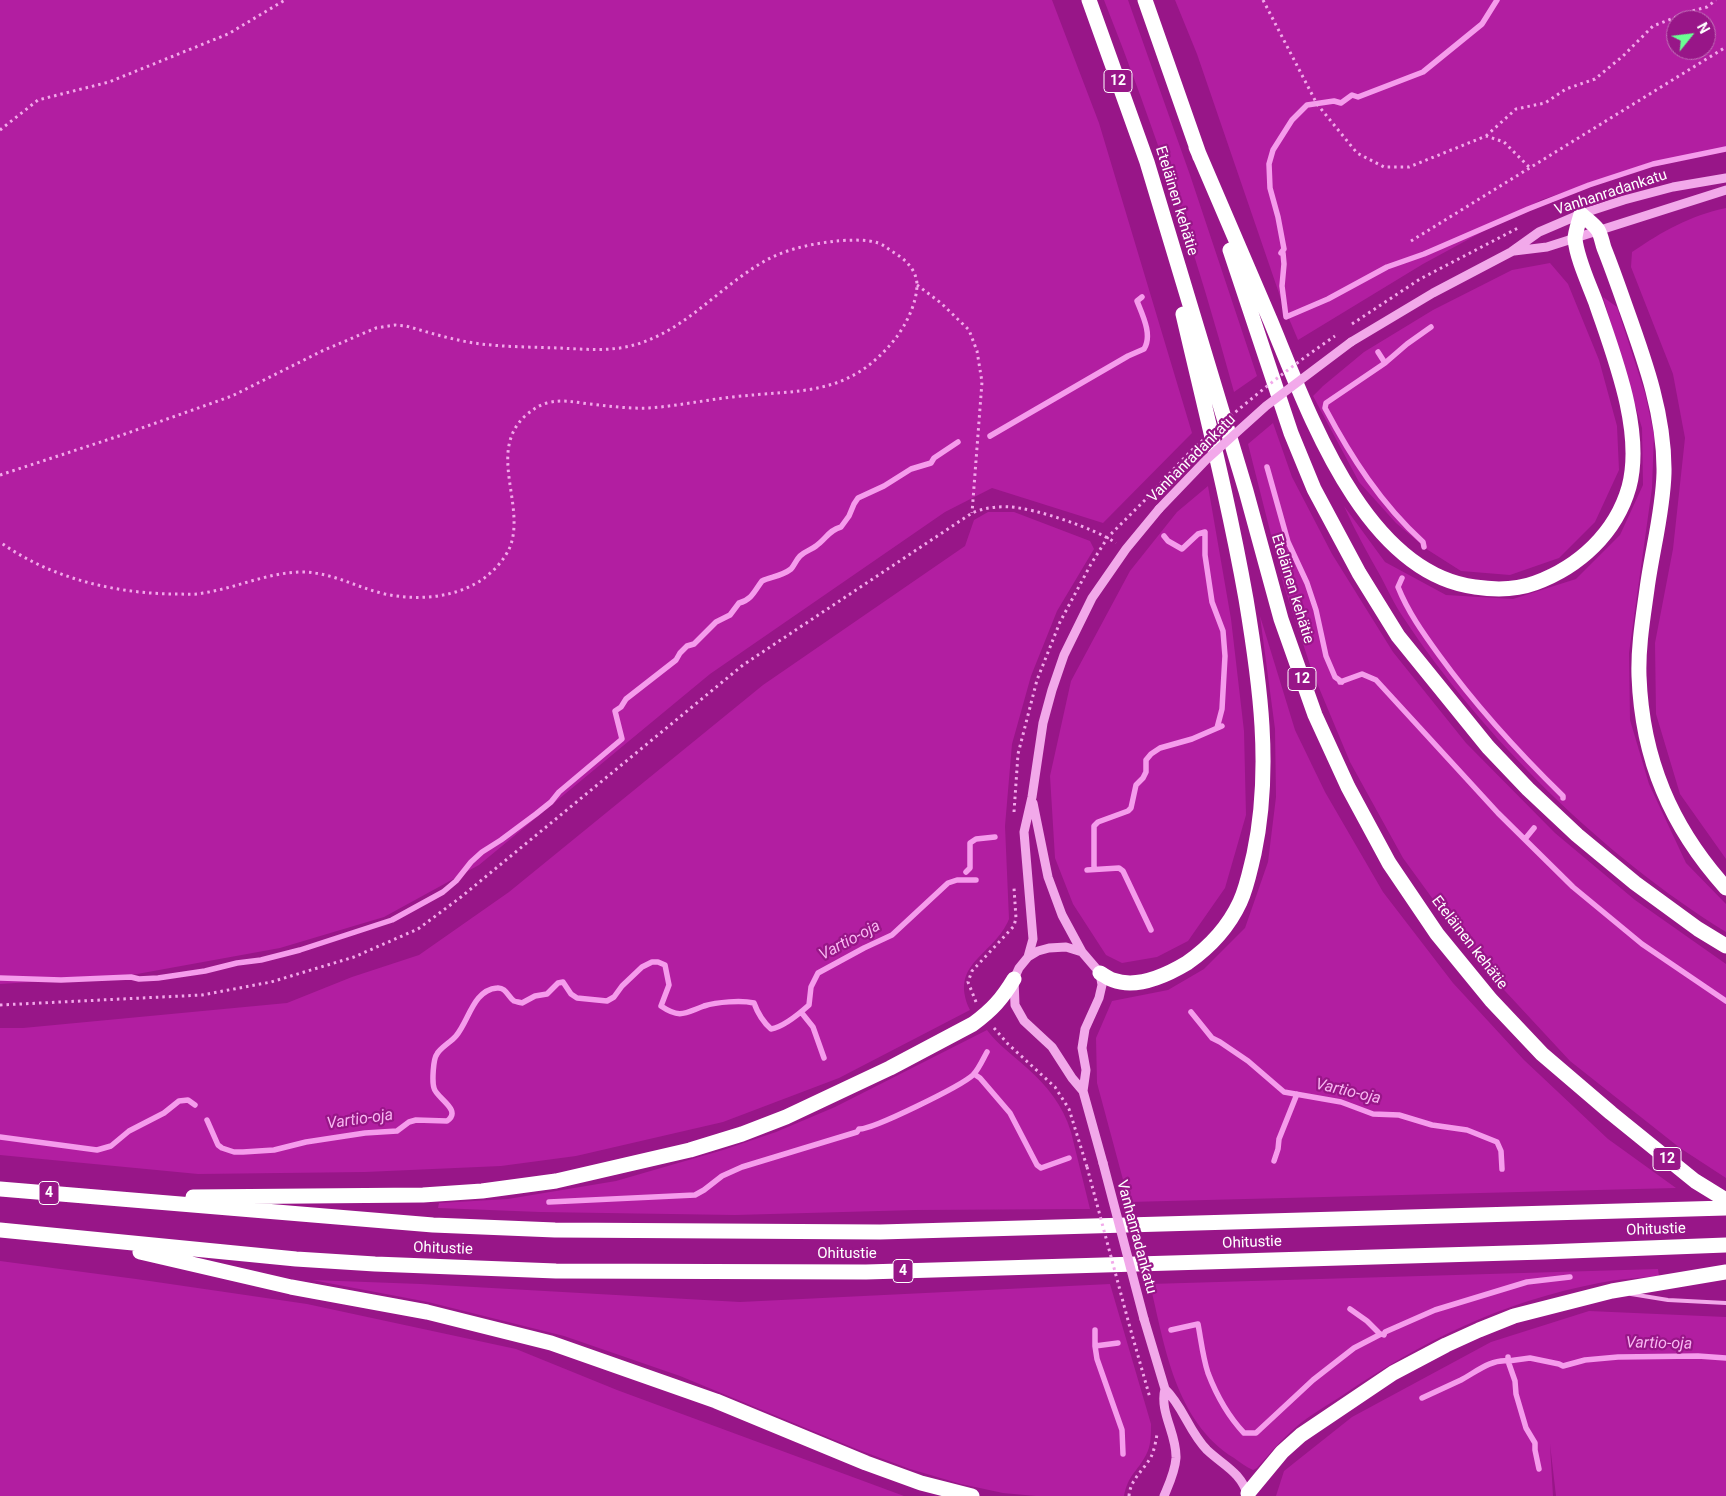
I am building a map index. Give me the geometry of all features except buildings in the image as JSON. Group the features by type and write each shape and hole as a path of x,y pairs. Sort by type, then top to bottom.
{"highway":[{"name":"Eteläinen kehätie","path":"1088,0 1147,162 1243,482 1281,618 1315,715 1348,787 1389,863 1437,934 1491,1000 1536,1047 1611,1113 1695,1181 1726,1200"},
{"path":"1145,0 1291,433 1314,489 1359,573 1398,636 1488,747 1528,789 1577,835 1635,883 1698,929 1726,946"},
{"path":"1196,147 1319,437 1355,498 1390,542 1415,563 1438,578 1468,586 1495,590 1529,585 1550,578 1578,561 1608,530 1623,505 1634,462 1633,427 1610,346 1575,238 1581,214 1598,230 1653,389 1662,432 1664,473 1641,635 1639,675 1642,716 1651,757 1665,798 1704,864 1726,888"},
{"path":"1100,973 1124,983 1158,977 1197,956 1220,934 1240,901 1249,876 1261,815 1263,788 1259,682 1238,553 1147,162"},
{"path":"97,1198 424,1195 482,1191 556,1181 636,1163 690,1150 742,1134 846,1090 973,1024 1004,997 1014,979"},
{"name":"Ohitustie","path":"0,1189 433,1225 556,1230 880,1232 1726,1208"},
{"name":"Ohitustie","path":"0,1230 296,1259 375,1264 606,1271 866,1272 1514,1253 1726,1244"},
{"path":"80,1238 290,1287 427,1312 551,1344 716,1401 866,1463 921,1483 972,1496"},
{"path":"1247,1495 1282,1452 1301,1435 1393,1373 1446,1345 1514,1316 1612,1291 1726,1272"}],"street":[{"name":"Vanhanradankatu","path":"1083,1091 1072,1078 1052,1047 1019,1014 1015,1005 1014,979 1019,968 1028,957 1033,939 1024,832 1032,797 1043,723 1064,655 1092,598 1126,549 1159,510 1206,460 1260,412 1351,342 1433,293 1511,252 1540,232 1581,214 1673,187 1726,178"},
{"name":"Vanhanradankatu","path":"1511,252 1547,247 1726,190"},
{"name":"Vanhanradankatu","path":"1032,797 1048,877 1062,915 1082,952 1100,973 1102,985 1099,998 1085,1029 1082,1048 1086,1070 1083,1091 1144,1319 1165,1388 1192,1431 1207,1450 1236,1472 1244,1484 1247,1495"},
{"path":"1028,957 1038,951 1049,948 1066,947 1082,952"},
{"name":"Vanhanradankatu","path":"1164,1496 1174,1471 1176,1457 1173,1438 1163,1403 1165,1388"}],"lane":[{"path":"1612,1291 1668,1300 1726,1303"}],"path":[{"path":"0,130 38,100 109,82 127,75 228,34 285,0"},
{"path":"1263,0 1317,104 1357,153 1384,167 1410,167 1486,136 1516,110 1545,103 1566,89 1595,79 1623,56 1653,26 1707,7 1716,0"},
{"path":"1411,241 1726,47"},
{"path":"1486,136 1504,142 1529,167"},
{"path":"0,475 232,396 322,350 376,328 395,325 406,326 480,344 525,347 610,349 635,345 666,332 695,314 762,262 796,248 845,240 877,242 903,257 913,269 917,285 907,322 897,336 882,354 861,373 843,381 804,391 738,396 648,408 612,406 566,400 539,406 527,414 519,423 509,447 508,479 515,518 510,546 504,558 485,577 456,592 440,596 406,597 382,594 324,574 297,572 271,575 201,594 150,594 92,584 56,572 15,553 0,542"},
{"path":"917,285 942,303 970,330 977,350 982,382 972,513"},
{"path":"0,1005 202,995 271,982 299,974 354,957 418,929 461,897 744,665 980,509 1010,507 1041,513 1108,538 1126,549"},
{"path":"1087,1167 1151,1401"},
{"path":"1129,1496 1137,1476 1151,1457 1157,1435 1156,1426"}],"shaded area":[{"path":"0,0 1052,0 1099,123 1192,433 1103,523 992,488 945,512 710,674 479,865 384,917 280,948 126,976 0,984"},
{"path":"1104,0 1128,0 1190,175 1257,376 1234,392 1206,293 1175,195 1141,97"},
{"path":"1175,0 1726,0 1726,149 1652,162 1541,200 1423,264 1298,340 1282,302 1197,54"},
{"path":"1726,208 1726,859 1680,794 1656,714 1655,643 1673,549 1685,438 1673,374 1631,267 1632,252 1655,237 1700,215"},
{"path":"1550,263 1568,284 1599,360 1617,426 1619,470 1595,522 1559,558 1510,575 1461,571 1428,550 1396,523 1359,482 1313,396 1364,352 1433,310 1512,270"},
{"path":"1603,297 1617,307 1645,393 1654,435 1652,488 1629,653 1630,720 1649,784 1686,863 1726,904 1726,932 1680,902 1635,868 1591,831 1508,750 1470,707 1403,617 1344,506 1385,562 1446,595 1513,599 1576,579 1620,535 1643,485 1642,428"},
{"path":"1273,423 1292,477 1332,554 1393,652 1466,743 1555,833 1635,900 1726,964 1726,1178 1680,1148 1570,1061 1480,964 1403,858 1350,762 1312,671 1284,586 1248,444"},
{"path":"1208,486 1231,619 1244,731 1246,815 1225,888 1188,941 1157,957 1122,963 1106,955 1073,904 1055,858 1050,776 1071,681 1130,571 1177,512"},
{"path":"988,512 1014,512 1090,541 1094,549 1057,611 1031,676 1012,744 1005,826 1009,919 1002,932 969,970 965,981 965,994 970,1010 839,1078 723,1122 576,1156 501,1166 365,1172 198,1174 0,1155 0,1028 23,1028 287,1003 352,977 419,955 509,892 763,685 965,546 974,520"},
{"path":"1260,616 1295,730 1325,792 1383,892 1453,983 1524,1060 1608,1139 1676,1188 1129,1202 1097,1083 1096,1038 1112,1001 1168,990 1204,969 1245,928 1268,862 1276,797 1275,729"},
{"path":"987,1030 1041,1082 1054,1097 1064,1113 1071,1132 1090,1209 916,1210 735,1215 540,1212 438,1208 439,1203 508,1199 616,1181 723,1150 776,1132 835,1107"},
{"path":"0,1261 307,1304 516,1349 617,1390 904,1496 0,1496"},
{"path":"1658,1269 1659,1276 1599,1283 1564,1291 1530,1300 1465,1325 1403,1357 1307,1418 1286,1436 1253,1470 1214,1442 1198,1424 1185,1403 1168,1357 1150,1284"},
{"path":"312,1280 421,1284 740,1302 1110,1284 1151,1424 1150,1444 1143,1461 1130,1478 1124,1496 1036,1496 1003,1493 961,1484 910,1469 859,1450 680,1376 564,1336 428,1302"},
{"path":"1589,1311 1726,1317 1726,1496 1556,1496 1550,1444 1553,1496 1276,1496 1284,1471 1352,1417 1491,1342"}],"waterway":[{"path":"1281,253 1284,249 1270,188 1269,164 1273,150 1292,120 1307,105 1334,101 1341,103 1352,95 1358,97 1423,72 1482,24 1497,0"},
{"path":"1283,253 1282,286 1286,317 1328,299 1387,267 1424,254 1589,185 1653,164 1726,149"},
{"path":"990,436 1128,356 1144,349 1147,331 1137,301 1142,297"},
{"path":"1424,547 1423,542 1380,496 1356,462 1325,408 1326,403 1385,363 1431,327"},
{"path":"1378,352 1385,363"},
{"path":"0,978 61,980 131,977 139,979 205,971 300,950 392,920 443,892 456,881 471,862 482,852 551,802 559,792 622,739 615,711 621,707 626,699 676,660 687,646 694,644 716,622 730,615 739,603 750,597 762,581 791,569 802,554 816,546 833,530 841,527 858,498 884,486 911,469 931,463 934,458 958,442"},
{"path":"1267,467 1288,542 1307,583 1316,610 1326,656 1335,677 1342,682"},
{"path":"1164,536 1168,541 1182,549 1198,534 1205,532 1205,555 1212,602 1223,631 1225,656 1222,709 1217,728"},
{"path":"1402,578 1398,587 1406,605 1439,655 1483,710 1563,798"},
{"path":"1340,682 1362,674 1376,680 1498,813 1573,887 1642,944 1726,1001"},
{"path":"1094,869 1094,826 1098,822 1128,811 1131,808 1136,785 1146,772 1146,760 1151,754 1160,748 1192,739 1222,726"},
{"path":"1525,839 1534,828"},
{"path":"966,872 970,868 970,843 976,839 995,837"},
{"name":"Vartio-oja","path":"1087,870 1119,868 1123,871 1151,930"},
{"name":"Vartio-oja","path":"207,1120 218,1145 234,1152 274,1150 306,1142 365,1133 397,1131 409,1122 416,1120 447,1121 452,1113 433,1085 436,1057 438,1052 461,1030 472,1007 482,994 489,990 500,988 514,1001 522,1003 535,996 547,994 558,983 563,982 571,994 577,998 607,1001 614,997 622,986 642,967 652,962 665,965 669,985 661,1006 668,1010 682,1014 715,1003 749,1002 754,1003 757,1011 771,1029 776,1028 791,1020 809,1005 811,987 818,973 892,935 948,883 957,880 976,880"},
{"path":"801,1012 813,1027 824,1058"},
{"name":"Vartio-oja","path":"1191,1012 1212,1038 1248,1061 1284,1092 1341,1102 1373,1114 1399,1115 1432,1125 1467,1130 1497,1142 1501,1151 1502,1169"},
{"path":"549,1202 695,1195 722,1176 742,1167 857,1132 859,1129 881,1123 916,1106 973,1075 987,1052"},
{"path":"974,1074 980,1078 1010,1113 1037,1165 1041,1168 1069,1158"},
{"path":"1274,1161 1279,1139 1297,1094"},
{"name":"Vartio-oja","path":"0,1137 97,1150 111,1146 129,1131 164,1113 179,1101 188,1100 195,1105"},
{"path":"1171,1330 1198,1324 1206,1367 1219,1397 1228,1413 1244,1433 1256,1433 1313,1380 1354,1348 1381,1334 1384,1335 1385,1332 1435,1310 1527,1282 1570,1277"},
{"path":"1350,1309 1367,1321 1378,1332"},
{"path":"1095,1330 1097,1359 1122,1430 1123,1454"},
{"path":"1095,1346 1118,1343"},
{"name":"Vartio-oja","path":"1508,1357 1508,1361 1530,1358 1563,1366 1585,1360 1618,1357 1698,1356 1726,1358"},
{"path":"1422,1398 1490,1364 1508,1361 1515,1381 1516,1394 1526,1428 1535,1443 1539,1469"}]}
